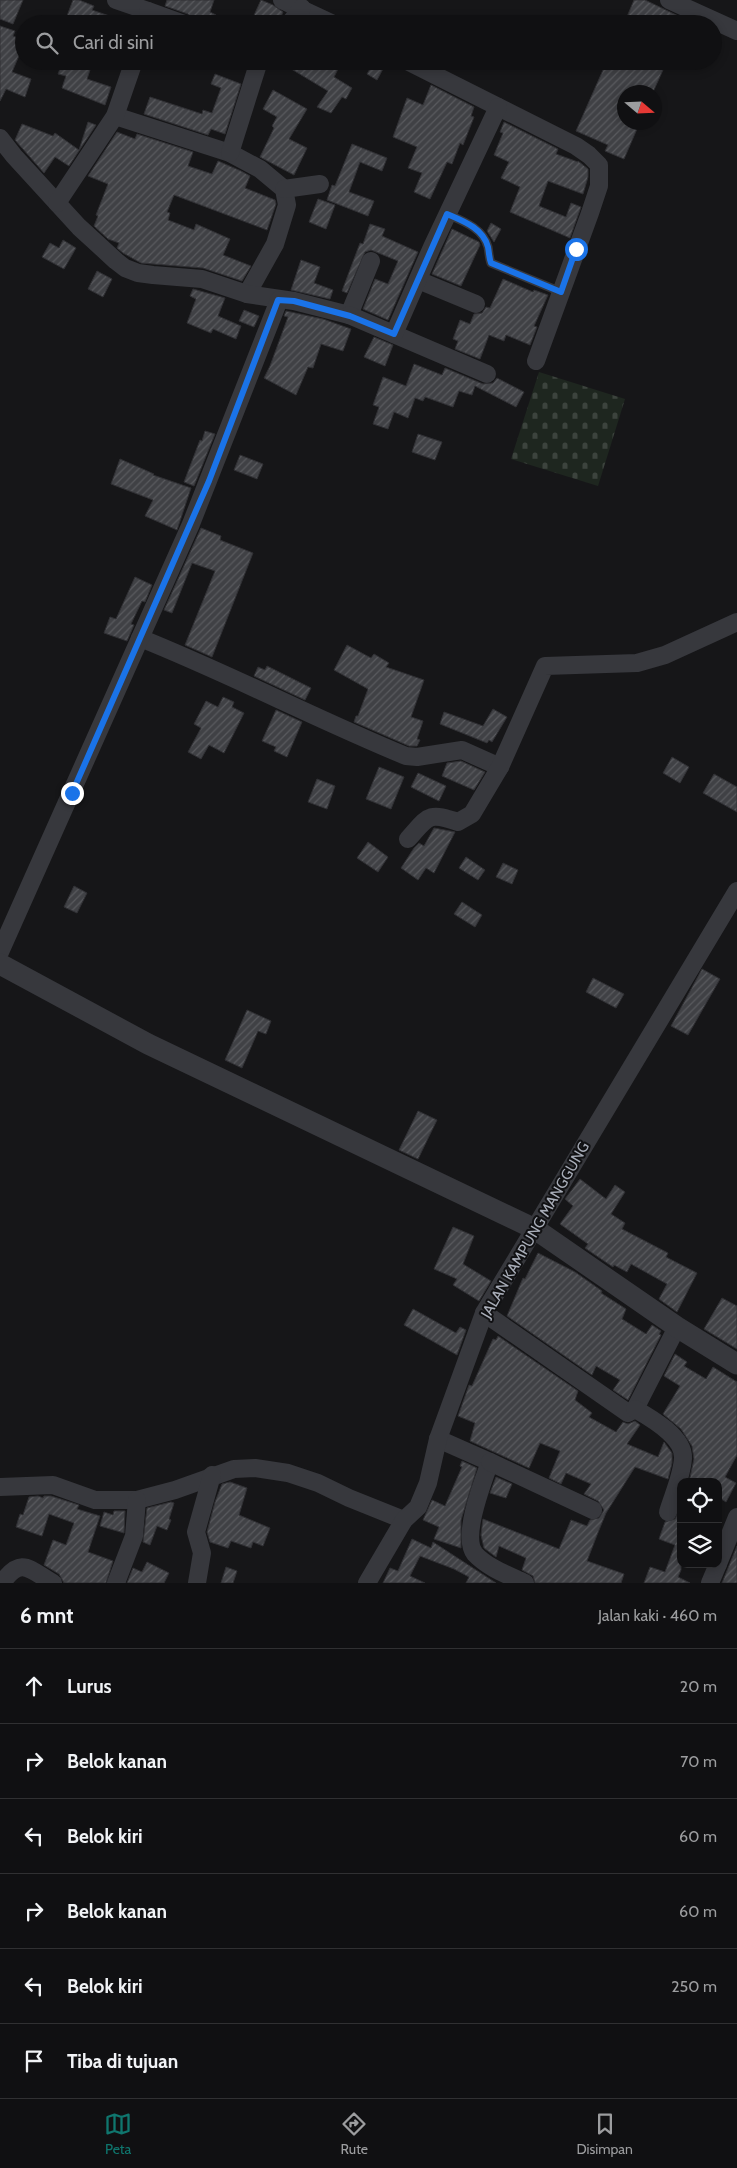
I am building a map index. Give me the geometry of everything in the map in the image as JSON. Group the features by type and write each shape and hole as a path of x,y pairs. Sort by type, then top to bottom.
{"street":[{"path":"116,0 143,15"},
{"path":"282,0 316,15"},
{"path":"669,0 703,15"},
{"path":"296,15 302,8"},
{"path":"722,23 737,30"},
{"path":"57,203 115,116 131,70"},
{"path":"230,153 256,70"},
{"path":"425,70 576,146 599,165 599,186 536,361"},
{"path":"394,334 447,214 498,107"},
{"path":"115,116 230,153 260,169 284,189 286,205 274,244 247,294"},
{"path":"0,138 57,203 116,262 125,268 138,273 202,279 247,294 294,301 350,316 487,374"},
{"path":"284,189 320,184"},
{"path":"350,316 371,261"},
{"path":"418,280 476,304"},
{"path":"0,952 209,481 278,300"},
{"path":"408,839 427,818 440,815 458,822 472,814 500,767 545,666 637,663 665,655 737,622"},
{"path":"140,638 281,699 341,729 406,756 417,757 462,750 500,767"},
{"name":"JALAN KAMPUNG MANGGUNG","path":"367,1583 404,1520 418,1507 428,1483 438,1439 484,1313 737,891"},
{"path":"0,964 148,1044 535,1229 677,1327 737,1364"},
{"path":"484,1313 624,1412 631,1413 635,1409 677,1327"},
{"path":"635,1409 667,1430 681,1450 683,1460 668,1512"},
{"path":"438,1439 593,1510"},
{"path":"490,1462 474,1504 471,1536 474,1552 486,1564 525,1583"},
{"path":"0,1487 53,1486 95,1500 137,1500 175,1490 234,1469 255,1468 288,1473 318,1483 349,1498 404,1520"},
{"path":"197,1583 202,1553 196,1532 212,1476"},
{"path":"116,1583 134,1536 137,1500"},
{"path":"722,1554 737,1517"},
{"path":"2,1583 10,1571 18,1566 53,1583"},
{"path":"710,1583 716,1568"}],"lane":[{"path":"447,214 471,224 478,231 488,247 491,263 561,292"}],"green space":[{"path":"539,372 625,399 598,486 511,459"}],"building":[{"path":"0,0 23,0 17,15 15,15 13,24 0,19"},
{"path":"73,0 79,0 94,6 92,10 107,15 67,15"},
{"path":"167,0 214,0 210,12 216,15 189,15 165,6"},
{"path":"261,0 283,12 282,15 254,15"},
{"path":"634,0 645,0 676,15 628,15"},
{"path":"0,26 15,31 13,36 15,37 15,65 12,72 31,79 25,97 6,89 0,101"},
{"path":"60,70 90,70 87,79 111,87 105,105 62,88 66,76 58,74"},
{"path":"293,70 338,70 334,77 352,88 346,99 342,97 331,113 317,107 328,91"},
{"path":"369,70 382,70 377,80 367,74"},
{"path":"603,70 663,70 656,85 617,85 617,130 637,130 624,159 605,151 608,145 576,131"},
{"path":"215,74 241,84 225,134 211,129 208,135 144,114 150,97 202,114 203,110 212,113 221,88 211,84"},
{"path":"431,85 474,107 471,116 474,117 463,145 460,143 452,164 447,162 430,199 414,192 422,173 408,168 417,147 393,137 407,98 423,105"},
{"path":"273,90 307,109 289,139 307,148 294,175 260,157 274,128 272,126 277,117 263,109"},
{"path":"88,122 96,125 69,166 55,157 44,173 15,140 22,124 53,136 55,133 79,150"},
{"path":"504,122 558,149 556,154 578,161 588,169 588,177 583,194 548,181 539,206 566,217 571,203 581,207 570,238 510,212 520,187 501,178 509,162 494,155 503,133 500,132"},
{"path":"117,132 135,139 137,134 193,152 188,166 212,174 218,161 250,176 245,188 275,200 276,204 267,230 174,195 167,212 170,213 168,220 194,230 196,224 230,239 223,255 251,266 242,281 203,268 141,263 123,253 117,248 119,243 108,239 94,226 98,216 96,215 108,184 88,176"},
{"path":"352,144 387,158 382,171 360,162 349,192 374,201 368,216 327,200 332,185 335,186"},
{"path":"318,199 335,205 326,229 309,222"},
{"path":"491,223 501,229 494,242 487,231"},
{"path":"370,224 385,229 382,236 418,252 388,320 363,309 375,279 388,284 398,261 371,250 365,252 347,293 342,291 360,243 363,244"},
{"path":"452,229 479,242 480,245 461,286 432,274"},
{"path":"63,240 76,248 64,269 42,257 50,243 59,248"},
{"path":"301,260 320,267 314,283 333,290 330,299 291,290"},
{"path":"97,271 112,279 103,297 88,289"},
{"path":"503,279 533,292 534,290 548,295 534,326 537,327 530,345 506,335 504,341 489,335 480,359 455,349 458,341 453,339 460,320 470,324 474,314 482,313 486,307 490,308"},
{"path":"193,289 225,298 218,316 241,326 236,339 213,329 211,333 187,323 196,299 190,296"},
{"path":"244,310 259,316 254,327 239,321"},
{"path":"286,311 323,319 351,329 343,351 321,344 313,368 308,367 296,395 264,378 288,317 284,316"},
{"path":"374,337 393,345 385,366 364,357"},
{"path":"414,364 442,375 445,368 483,384 493,383 497,378 524,392 516,407 475,386 472,395 459,391 453,407 425,397 423,401 415,398 408,418 394,412 388,429 373,424 379,407 373,405 383,377 406,386"},
{"path":"205,431 215,434 194,486 184,482"},
{"path":"418,434 442,442 435,460 412,452"},
{"path":"240,455 263,464 257,479 234,470"},
{"path":"120,459 153,475 191,488 177,530 145,516 153,500 111,484"},
{"path":"201,528 221,536 220,540 253,553 212,657 185,645 215,571 192,563 172,613 164,610"},
{"path":"135,577 152,585 145,602 142,601 131,624 134,625 127,641 104,633 110,617 116,619"},
{"path":"347,645 371,658 374,654 389,663 386,667 424,680 411,717 423,721 417,739 420,740 417,746 409,746 354,722 368,689 334,670"},
{"path":"267,666 311,688 305,700 254,676 258,667 265,670"},
{"path":"223,697 234,702 232,707 244,713 224,753 209,745 201,759 188,752 201,728 194,724 206,701 218,707"},
{"path":"493,709 507,717 492,742 489,740 487,743 440,724 444,712 483,726"},
{"path":"276,710 302,722 287,757 274,751 276,747 262,741"},
{"path":"672,757 689,767 680,783 663,773"},
{"path":"461,761 485,772 474,790 442,776 447,763"},
{"path":"379,767 404,777 391,809 366,799"},
{"path":"418,773 446,786 439,801 411,787"},
{"path":"714,774 737,787 737,812 703,793"},
{"path":"317,779 335,786 327,809 308,802"},
{"path":"434,828 455,832 434,873 426,868 418,880 401,868 419,843 424,846"},
{"path":"368,842 388,857 378,872 357,858"},
{"path":"466,857 485,870 478,880 459,868"},
{"path":"503,863 518,870 512,884 496,877"},
{"path":"74,886 87,893 77,913 64,907"},
{"path":"462,902 482,915 475,927 454,914"},
{"path":"702,969 720,979 688,1035 671,1026"},
{"path":"593,978 624,994 616,1008 586,992"},
{"path":"247,1010 271,1021 266,1034 258,1031 242,1068 225,1060"},
{"path":"418,1111 437,1120 418,1159 399,1150"},
{"path":"580,1179 606,1199 615,1185 625,1192 611,1214 625,1223 622,1229 668,1253 666,1257 697,1273 677,1312 659,1299 667,1284 631,1264 627,1272 614,1265 613,1267 585,1248 588,1244 560,1224 573,1206 565,1199"},
{"path":"453,1227 474,1236 463,1264 491,1281 479,1301 453,1285 457,1279 434,1269"},
{"path":"538,1253 575,1272 602,1291 601,1293 626,1309 622,1319 646,1334 652,1325 661,1331 659,1334 661,1335 628,1400 613,1390 620,1380 596,1366 592,1375 507,1316 523,1278 525,1279"},
{"path":"722,1298 737,1306 737,1349 704,1329"},
{"path":"413,1309 456,1333 460,1327 466,1330 457,1355 404,1325"},
{"path":"498,1336 578,1391 575,1400 592,1413 589,1417 616,1432 623,1422 628,1424 635,1421 640,1425 627,1444 658,1457 664,1442 672,1453 672,1463 668,1479 635,1467 606,1513 597,1535 587,1561 624,1574 621,1583 535,1583 533,1576 522,1570 526,1558 499,1546 496,1557 484,1548 481,1535 483,1519 559,1549 571,1520 587,1526 590,1520 599,1518 604,1510 598,1501 584,1494 591,1484 566,1473 561,1484 549,1478 560,1451 540,1443 529,1468 470,1441 475,1423 458,1416 469,1385 472,1386 493,1339 496,1340"},
{"path":"675,1354 687,1362 684,1366 706,1379 713,1367 737,1382 737,1455 725,1477 736,1483 726,1502 722,1500 722,1478 690,1478 694,1459 692,1446 681,1429 663,1414 680,1386 664,1376"},
{"path":"462,1461 477,1468 461,1520 461,1548 434,1539 439,1527 423,1520 432,1500 445,1506 462,1467 460,1466"},
{"path":"496,1477 512,1484 506,1498 490,1493"},
{"path":"230,1482 247,1488 239,1515 270,1528 263,1546 253,1542 251,1548 231,1541 228,1548 210,1542 207,1532 215,1502 222,1484"},
{"path":"38,1496 43,1498 44,1496 51,1496 79,1505 77,1509 100,1516 88,1552 113,1561 106,1583 64,1583 59,1574 44,1565 53,1540 66,1545 74,1523 49,1514 42,1536 16,1527 20,1514 23,1515 29,1497"},
{"path":"171,1502 174,1503 167,1530 157,1526 150,1545 143,1542 147,1508"},
{"path":"114,1511 125,1511 124,1533 100,1526 104,1512 113,1515"},
{"path":"677,1515 677,1568 681,1568 678,1577 690,1583 644,1583 650,1567 665,1572 675,1545 659,1539 665,1522 675,1519"},
{"path":"412,1539 431,1548 433,1542 496,1583 466,1583 469,1577 420,1556 410,1576 425,1583 383,1583 390,1568 398,1571"},
{"path":"737,1546 737,1583 722,1583"},
{"path":"147,1562 169,1573 164,1583 127,1583 133,1568 142,1572"},
{"path":"226,1567 237,1571 233,1583 221,1583"}],"route":[{"path":"72,793 171,566 192,524 259,354 278,300 294,301 350,316 394,334 447,214 471,224 478,231 488,247 491,263 561,292 576,249"}]}
